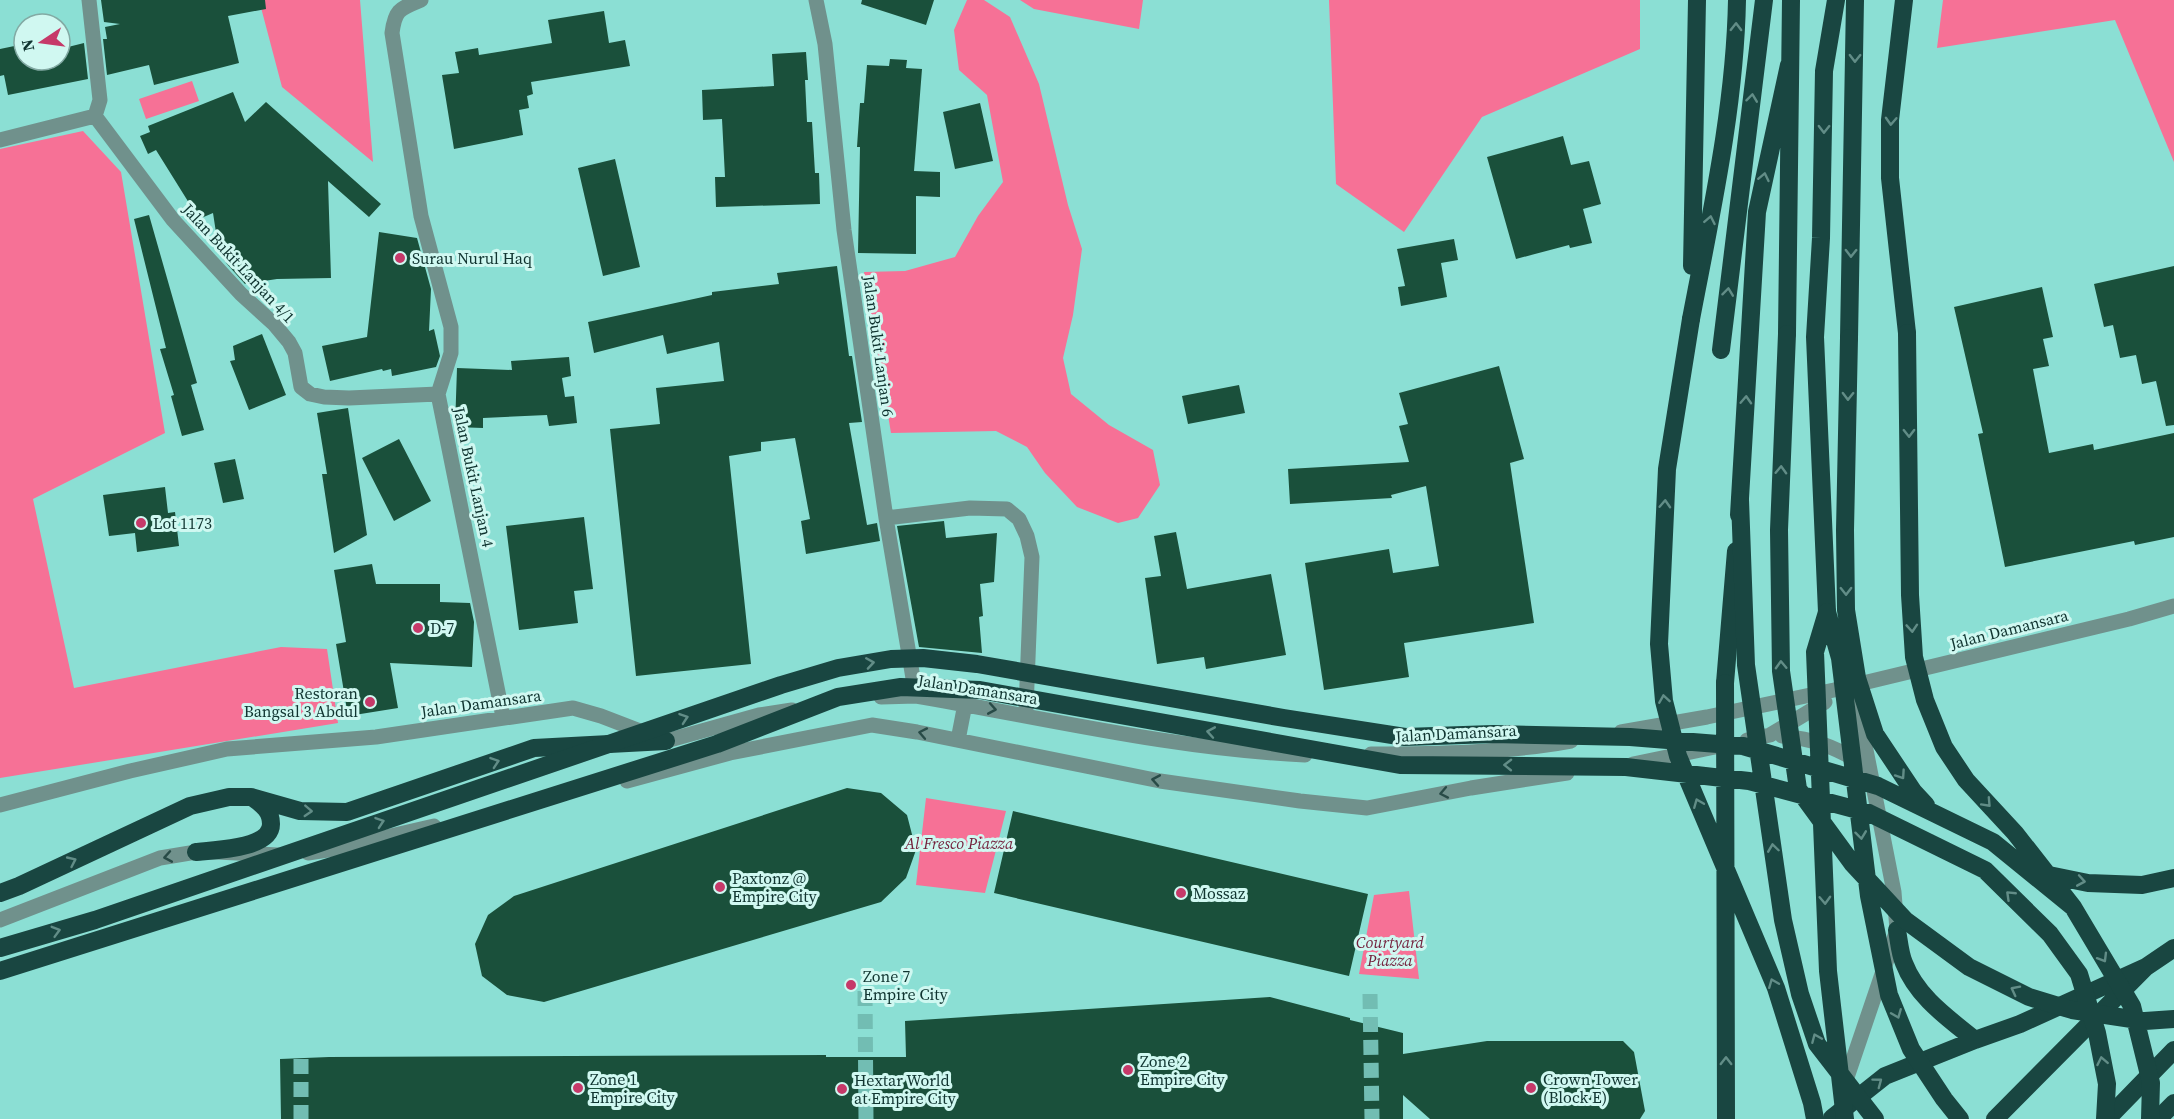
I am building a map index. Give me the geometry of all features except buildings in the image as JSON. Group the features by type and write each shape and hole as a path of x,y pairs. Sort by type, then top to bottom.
{"highway":[{"path":"1691,319 1697,0"},
{"path":"1737,0 1736,44 1719,170 1691,319 1667,469 1659,644 1664,701 1678,756 1776,988 1815,1119"},
{"path":"1721,350 1764,0"},
{"path":"1791,0 1787,334 1779,530 1781,671 1798,789 1852,863 1905,920 1969,967 2029,997 2072,1010 2145,1021 2174,1019"},
{"path":"1826,0 1821,238 1815,337 1827,612 1840,658 1869,896 1889,994 1911,1049 1960,1119"},
{"path":"1824,71 1836,0"},
{"path":"1856,0 1845,530 1846,610 1857,678 1875,734 1913,791 1941,820 1969,841 2004,860 2037,872 2088,883 2142,885 2174,878"},
{"path":"1904,0 1890,120 1890,178 1907,333 1910,595 1914,657 1925,700 1944,747 1966,780 2015,833 2073,907 2132,1006 2151,1083 2150,1119"},
{"path":"1726,1119 1725,683 1740,500 1757,212 1789,65"},
{"path":"1740,500 1746,665 1783,920 1800,994 1817,1044 1875,1119"},
{"path":"1827,612 1815,652 1828,971 1845,1119"},
{"path":"0,948 106,916 781,685 838,668 891,659 923,658 977,664 1405,737 1493,734 1630,737 1743,746 1878,786 1993,842 2073,907"},
{"path":"0,971 717,744 838,698 901,687 980,690 1400,765 1626,767 1749,781 1869,813 1985,870 2050,934 2079,974 2097,1033 2107,1084 2106,1119"},
{"path":"0,892 19,886 190,806 229,797 252,797 300,811 347,812 534,748 666,741"},
{"path":"196,852 242,846 266,837 272,827 270,815 264,805 252,797"},
{"path":"1897,930 1903,963 1917,989 1941,1013 1975,1040"},
{"path":"1832,1119 1885,1076 2020,1024 2146,967 2174,948"},
{"path":"1995,1119 2146,967"},
{"path":"2106,1119 2174,1050"},
{"path":"2158,1119 2174,1103"}],"street":[{"path":"0,140 95,116 100,100 88,0"},
{"name":"Jalan Bukit Lanjan 4","path":"421,0 401,8 394,18 392,33 421,216 451,327 451,353 438,394 503,717"},
{"name":"Jalan Bukit Lanjan 6","path":"816,0 825,44 844,230 886,518 916,696"},
{"name":"Jalan Bukit Lanjan 4/1","path":"95,116 173,220 241,294 274,324 295,353 301,387 310,394 324,397 438,394"},
{"path":"886,518 970,508 1007,510 1019,519 1027,536 1032,557 1026,715"},
{"name":"Jalan Damansara","path":"0,805 226,749 376,737 573,708 601,716 666,741 759,715 869,698 916,696 1144,739 1245,751 1304,755 1431,754 1544,746 1707,717 1853,685 2129,619 2174,606"},
{"path":"1832,1119 1855,1058 1897,930 1894,892 1853,685"},
{"name":"Jalan Damansara","path":"0,920 160,858 196,852 290,856 334,849 604,787 730,753 872,725 1160,781 1366,808 1522,779 1648,762 1770,735 1853,685"},
{"path":"958,740 965,704"},
{"path":"1770,735 1803,738 1834,747 1870,768"}],"green space":[{"path":"259,0 360,0 373,162 282,87"},
{"path":"967,0 984,0 1010,17 1039,84 1068,205 1082,249 1073,315 1063,358 1071,394 1109,425 1153,450 1160,485 1138,518 1118,523 1077,507 1045,473 1027,447 996,431 891,433 864,272 905,271 955,257 978,216 1003,182 987,95 959,70 954,30"},
{"path":"1020,0 1143,0 1139,29 1034,9"},
{"path":"1329,0 1640,0 1640,49 1482,117 1404,232 1336,184"},
{"path":"1943,0 2174,0 2174,162 2115,20 1937,48"},
{"path":"192,81 199,101 146,119 139,99"},
{"path":"83,131 121,172 165,433 33,499 74,688 281,647 327,649 338,723 0,778 0,149"},
{"name":"Al Fresco Piazza","path":"926,798 1006,811 985,893 916,885"},
{"name":"Courtyard Piazza","path":"1409,891 1419,979 1359,974 1374,895"}],"tunnel":[{"path":"865,991 866,1119"},
{"path":"1370,994 1372,1119"},
{"path":"301,1059 301,1119"}],"place":[{"name":"Surau Nurul Haq","path":"400,258"},
{"name":"Lot 1173","path":"141,523"},
{"name":"D-7","path":"418,628"},
{"name":"Restoran Bangsal 3 Abdul","path":"370,702"},
{"name":"Paxtonz @ Empire City","path":"720,887"},
{"name":"Mossaz","path":"1181,893"},
{"name":"Zone 7 Empire City","path":"851,985"},
{"name":"Zone 2 Empire City","path":"1128,1070"},
{"name":"Zone 1 Empire City","path":"578,1088"},
{"name":"Crown Tower (Block E)","path":"1531,1088"},
{"name":"Hextar World at Empire City","path":"842,1089"}]}
